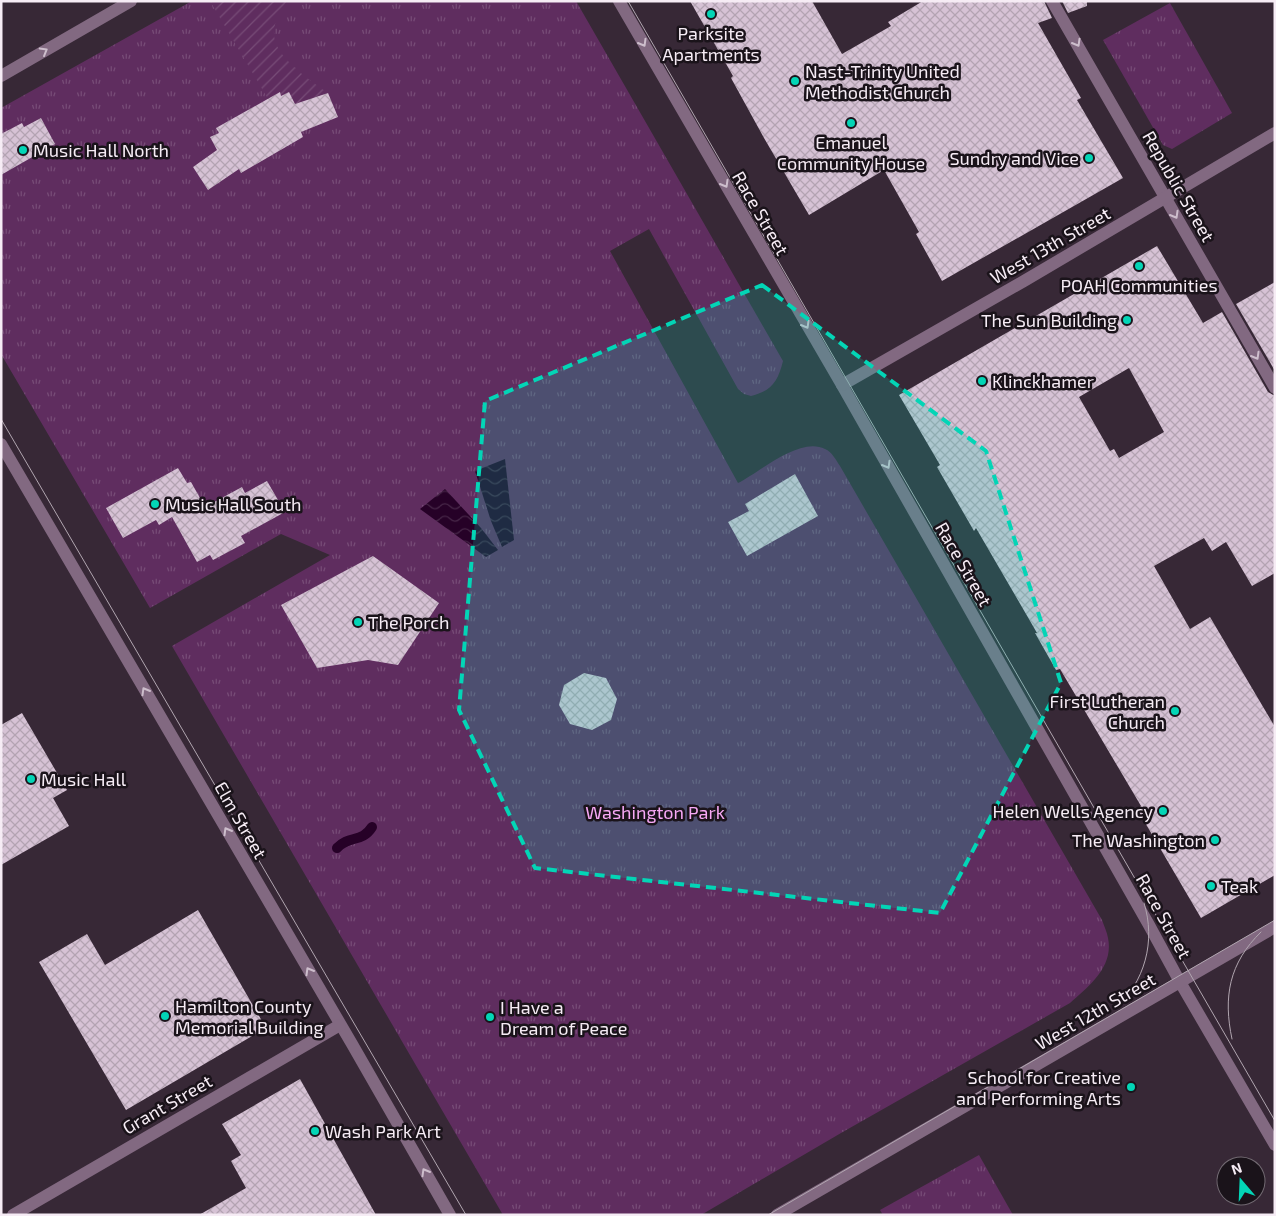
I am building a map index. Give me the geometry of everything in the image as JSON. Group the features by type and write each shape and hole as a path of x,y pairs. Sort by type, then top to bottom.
{"street":[{"path":"1,76 131,1"},
{"name":"Race Street","path":"619,1 842,385 1140,908 1180,982 1275,1145"},
{"name":"Republic Street","path":"1052,1 1275,388"},
{"name":"West 13th Street","path":"842,385 1275,133"},
{"name":"Elm Street","path":"1,444 450,1215"},
{"name":"West 12th Street","path":"777,1215 1275,927"},
{"name":"Grant Street","path":"13,1215 340,1024"}],"highlighted area":[{"path":"762,285 986,451 1061,683 940,913 535,868 459,710 485,401"}],"green space":[{"name":"Washington Park","path":"192,1 576,1 783,361 779,374 773,384 764,391 751,396 744,394 738,389 649,229 610,251 738,483 780,457 804,447 815,446 827,450 840,466 1102,920 1108,938 1107,958 1092,983 1077,997 1070,1003 701,1215 503,1215 172,646 330,555 281,534 150,608 1,354 1,108"},
{"path":"210,1 287,1 276,21 274,34 276,43 286,59 294,67 328,93 295,104 289,92 281,96 280,93 268,99"},
{"path":"1170,3 1232,113 1172,149 1163,145 1103,40"},
{"path":"979,1155 1013,1215 883,1215 880,1210"}],"water":[{"path":"505,459 514,540 502,547 491,521 475,471"},
{"path":"445,489 481,528 498,550 486,557 420,509"}],"building":[{"path":"690,1 812,1 842,54 891,26 888,22 923,1 1044,1 1052,18 1038,23 1081,98 1077,100 1123,178 942,281 916,234 919,232 884,170 809,215 764,138 731,78 733,76"},
{"path":"1062,1 1087,1 1087,6 1068,13"},
{"path":"280,92 281,96 289,92 295,104 328,93 338,117 301,132 303,137 241,173 239,169 208,190 193,167 217,150 210,137 219,133 216,128"},
{"name":"Music Hall North","path":"41,118 55,144 1,175 1,134 22,123 24,127"},
{"path":"1157,246 1203,323 1222,312 1268,392 1275,396 1275,573 1252,586 1226,542 1212,551 1204,538 1154,566 1190,629 1210,617 1275,727 1275,875 1201,918 1137,809 1141,806 1060,669 1056,670 1035,633 1037,633 976,528 974,531 937,467 940,465 899,395","holes":["1129,368 1164,432 1119,458 1114,449 1110,451 1079,397"]},
{"path":"1275,282 1275,371 1236,304"},
{"path":"178,468 187,483 191,482 205,507 242,487 245,493 267,481 285,512 241,536 245,543 213,560 210,555 197,562 172,517 159,525 156,520 123,538 106,508"},
{"path":"795,474 818,516 747,556 728,522 749,511 745,504"},
{"name":"The Porch","path":"373,556 439,603 398,665 368,660 317,668 281,605"},
{"path":"584,673 606,678 617,699 611,720 592,730 570,724 559,705 564,685"},
{"name":"Music Hall","path":"22,713 67,790 53,798 69,826 1,865 1,725"},
{"name":"Hamilton County Memorial Building","path":"198,910 266,1028 126,1110 39,962 87,934 105,965"},
{"path":"300,1079 376,1215 199,1215 246,1188 231,1161 241,1155 222,1124"}],"waterway":[{"path":"337,848 346,841 364,835 372,827"}],"tram line":[{"path":"628,1 1275,1121"},
{"path":"1,419 466,1215"},
{"path":"1115,1009 1134,986 1141,974 1145,960 1149,932 1144,903"},
{"path":"768,1215 1275,920"},
{"path":"1232,1039 1228,1009 1231,981 1235,968 1242,956 1261,932"}],"place":[{"name":"Parksite Apartments","path":"711,14"},
{"name":"Nast-Trinity United Methodist Church","path":"795,81"},
{"name":"Emanuel Community House","path":"851,123"},
{"name":"Music Hall North","path":"23,150"},
{"name":"Sundry and Vice","path":"1089,158"},
{"name":"POAH Communities","path":"1139,266"},
{"name":"The Sun Building","path":"1127,320"},
{"name":"Klinckhamer","path":"982,381"},
{"name":"Music Hall South","path":"155,504"},
{"name":"The Porch","path":"358,622"},
{"name":"First Lutheran Church","path":"1175,711"},
{"name":"Music Hall","path":"31,779"},
{"name":"Helen Wells Agency","path":"1163,811"},
{"name":"The Washington","path":"1215,840"},
{"name":"Teak","path":"1211,886"},
{"name":"Hamilton County Memorial Building","path":"165,1016"},
{"name":"I Have a Dream of Peace","path":"490,1017"},
{"name":"School for Creative and Performing Arts","path":"1131,1087"},
{"name":"Wash Park Art","path":"315,1131"}]}
